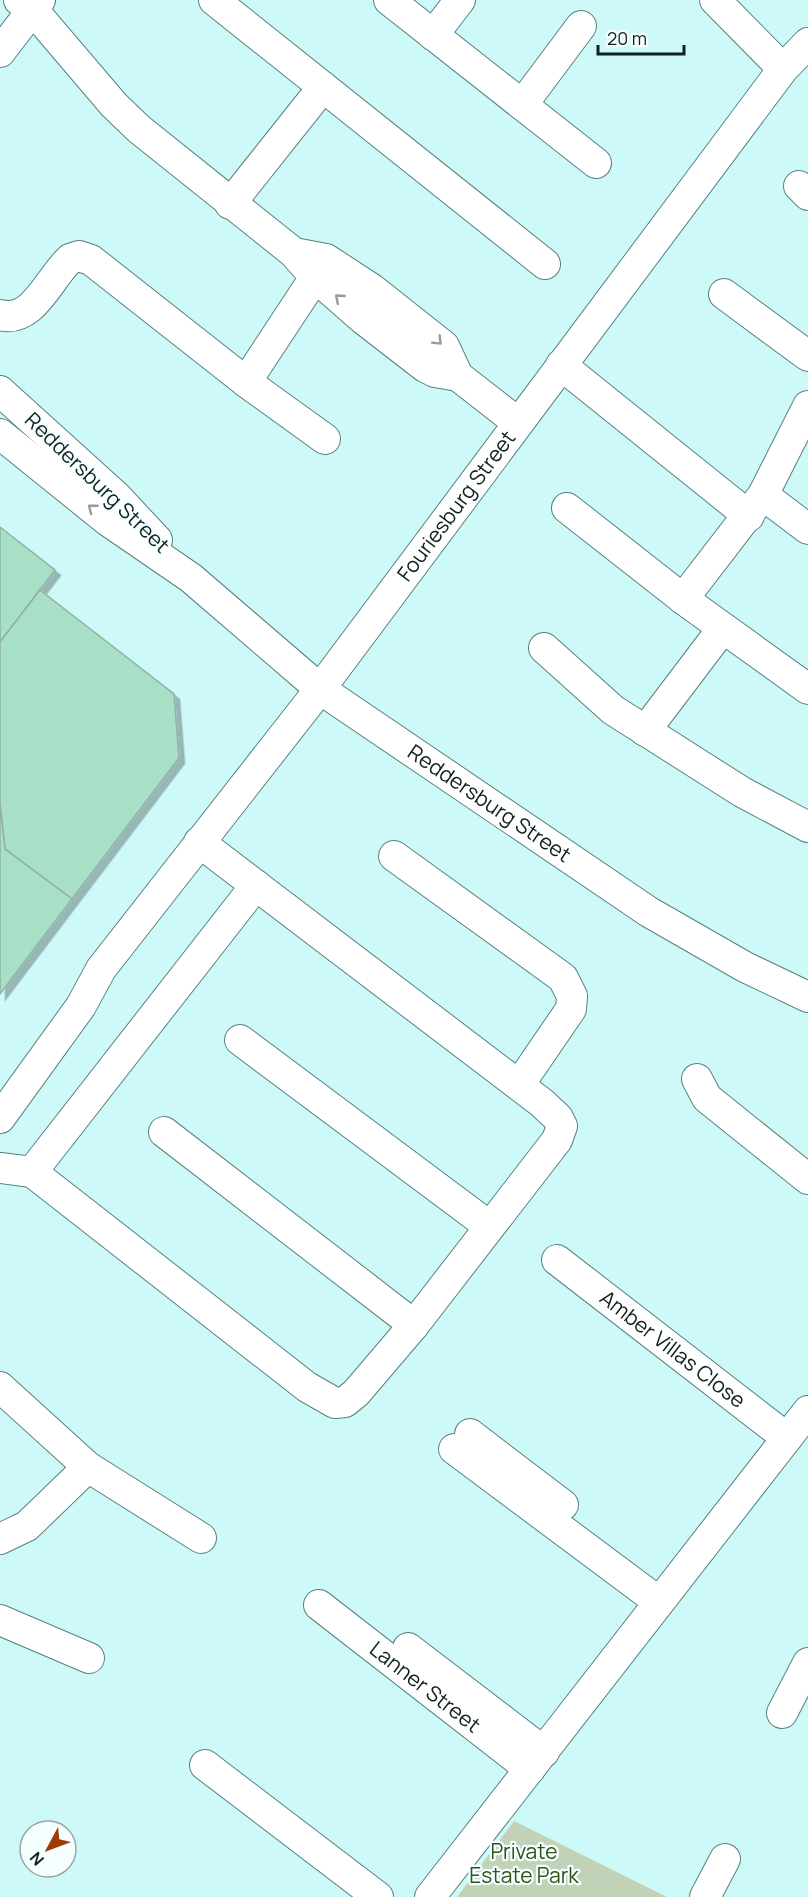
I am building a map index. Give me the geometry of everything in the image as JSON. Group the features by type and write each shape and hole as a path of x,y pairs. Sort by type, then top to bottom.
{"street":[{"path":"214,0 545,264"},
{"path":"389,0 596,163"},
{"path":"433,35 460,0"},
{"path":"715,0 783,69"},
{"path":"0,52 31,3 126,118 230,204 294,252 405,314 444,346 458,376 517,422"},
{"path":"522,105 580,26"},
{"name":"Fouriesburg Street","path":"0,1118 81,1006 101,969 320,689 517,422 783,69 808,43"},
{"path":"230,204 323,87"},
{"path":"0,315 9,318 28,309 61,266 69,259 79,256 103,267 246,382 325,439"},
{"path":"320,268 387,338 425,367 435,372 458,376"},
{"path":"246,382 320,268"},
{"path":"724,294 808,356"},
{"path":"387,338 405,314"},
{"path":"561,365 756,506 808,529"},
{"name":"Reddersburg Street","path":"0,391 116,496 191,578"},
{"path":"683,599 756,506 808,406"},
{"name":"Reddersburg Street","path":"0,434 108,521 191,578 320,689 649,912 746,967 808,998"},
{"path":"567,508 683,599 808,689"},
{"path":"645,731 723,628"},
{"path":"544,648 607,705 645,731 742,792 808,827"},
{"path":"0,1168 32,1172 307,1387 330,1402 345,1402 356,1393 414,1325 552,1148 562,1129 558,1118 519,1085 199,842"},
{"path":"394,855 563,978 572,996 571,1009 519,1085"},
{"path":"32,1172 256,885"},
{"name":"Fouriesburg Street","path":"0,1084 86,981 101,969"},
{"path":"240,1040 489,1226"},
{"path":"697,1079 707,1098 808,1179"},
{"path":"164,1132 414,1325"},
{"name":"Amber Villas Close","path":"557,1260 800,1425"},
{"path":"0,1387 88,1467 201,1538"},
{"path":"430,1897 800,1425"},
{"path":"462,1442 665,1595"},
{"path":"0,1539 27,1526 88,1467"},
{"name":"Lanner Street","path":"319,1605 537,1760"},
{"name":"Lanner Street","path":"365,1615 537,1760"},
{"path":"0,1620 89,1658"},
{"path":"782,1713 808,1663"},
{"path":"205,1765 378,1897"},
{"path":"705,1897 725,1859"}],"green space":[{"name":"Private Estate Park","path":"514,1821 667,1897 457,1897"}],"building":[{"path":"0,527 55,570 0,642"},
{"path":"40,590 174,694 179,758 72,899 5,849 0,804 0,642"},
{"path":"0,804 5,849 72,899 0,994"}]}
